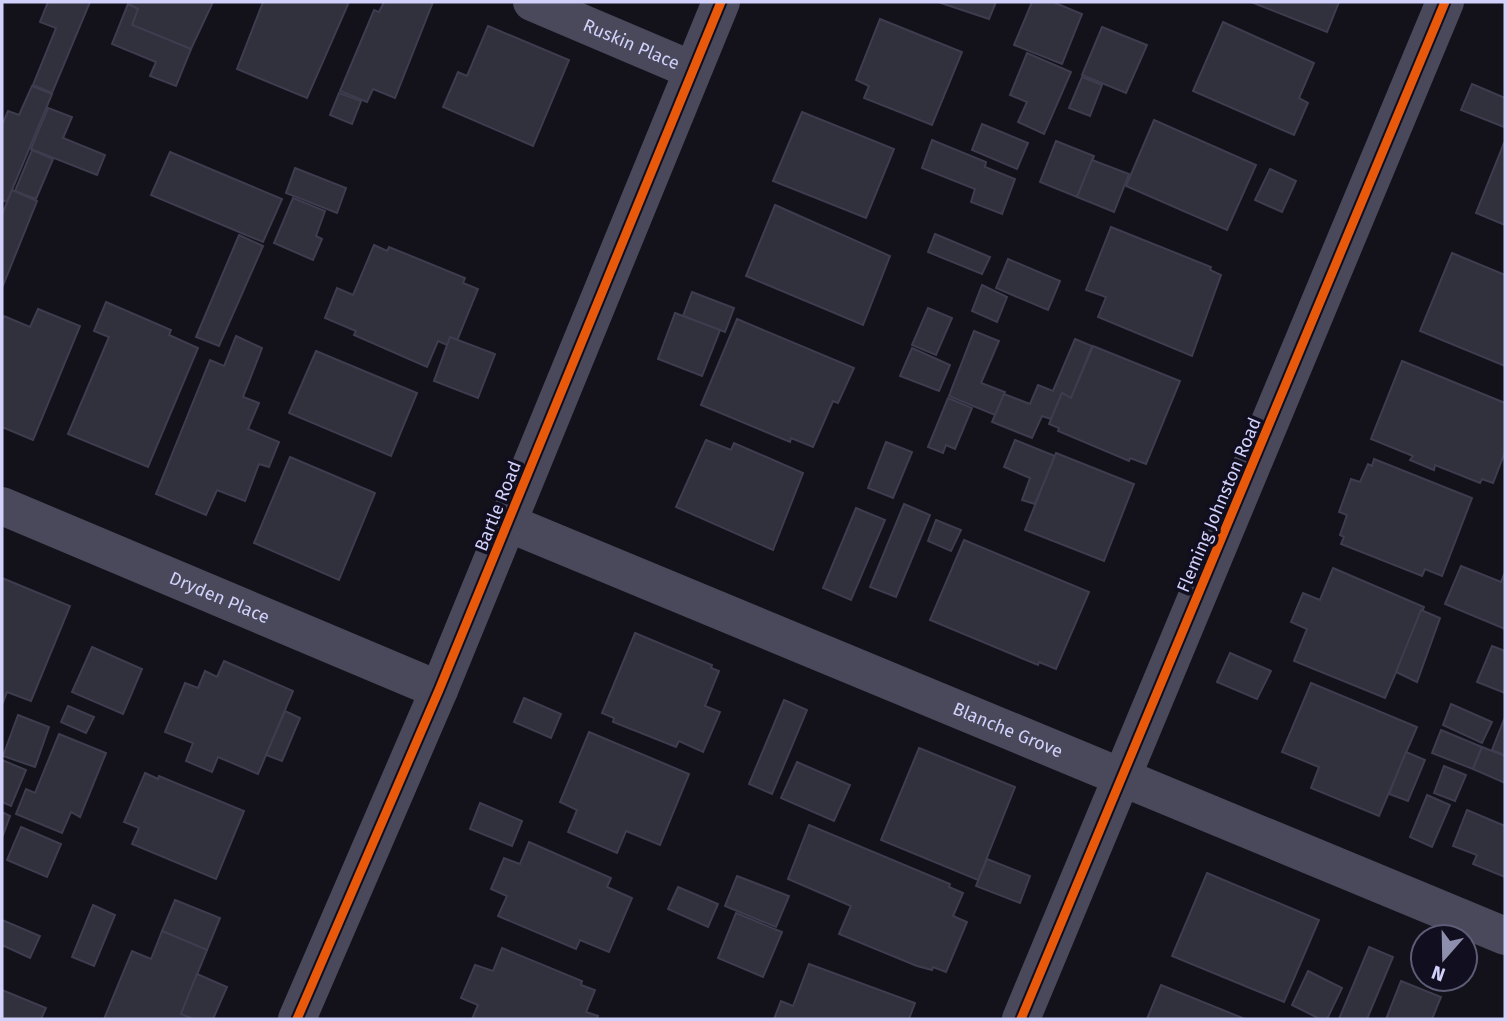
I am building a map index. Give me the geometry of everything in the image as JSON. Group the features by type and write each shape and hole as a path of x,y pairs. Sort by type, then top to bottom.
{"street":[{"name":"Ruskin Place","path":"532,2 692,70"},
{"name":"Bartle Road","path":"297,1019 439,690 721,2"},
{"name":"Fleming Johnston Road","path":"1021,1019 1445,2"},
{"name":"Dryden Place","path":"2,506 439,690"},
{"name":"Blanche Grove","path":"508,523 1123,775 1505,936"}],"building":[{"path":"48,2 90,2 52,93 33,85 56,28 40,22"},
{"path":"213,2 191,49 132,25 138,9 128,4"},
{"path":"263,2 349,2 307,98 237,69"},
{"path":"384,2 433,2 395,98 373,89 367,102 340,91 374,10 379,12"},
{"path":"938,2 996,2 989,19"},
{"path":"1032,2 1053,2 1082,14 1062,64 1014,45"},
{"path":"1251,2 1339,2 1327,32"},
{"path":"128,4 138,9 132,25 191,49 176,86 150,76 156,62 112,44"},
{"path":"880,19 962,52 932,125 864,98 869,86 856,80"},
{"path":"1223,22 1314,63 1299,98 1308,103 1294,135 1193,91"},
{"path":"488,26 569,60 533,146 443,107 458,72 467,76"},
{"path":"1102,27 1147,45 1126,93 1082,75"},
{"path":"1027,53 1071,72 1044,134 1018,122 1027,102 1010,95"},
{"path":"1082,77 1102,85 1090,116 1069,108"},
{"path":"1472,84 1505,98 1504,127 1461,110"},
{"path":"32,86 52,94 7,202 2,200 2,125 8,111 19,115"},
{"path":"339,93 361,101 352,124 330,115"},
{"path":"48,108 72,117 63,138 105,155 97,175 31,149"},
{"path":"802,112 894,149 866,218 773,181"},
{"path":"1154,120 1256,165 1227,230 1126,186"},
{"path":"982,124 1028,143 1017,169 972,150"},
{"path":"932,140 986,162 985,167 1015,179 1002,214 971,202 975,189 922,168"},
{"path":"1056,141 1094,156 1077,197 1040,182"},
{"path":"1505,143 1505,225 1476,213"},
{"path":"32,150 53,159 36,199 15,191"},
{"path":"170,152 282,199 263,242 151,195"},
{"path":"1092,160 1129,174 1114,212 1077,197"},
{"path":"295,168 346,188 337,213 286,193"},
{"path":"1270,169 1296,181 1282,212 1255,200"},
{"path":"12,190 37,201 2,288 2,215"},
{"path":"293,198 325,211 316,236 322,239 313,260 274,243"},
{"path":"775,205 890,256 863,325 746,276"},
{"path":"1111,227 1211,267 1210,270 1221,275 1192,356 1098,317 1106,297 1086,290"},
{"path":"935,234 990,257 982,274 928,252"},
{"path":"239,235 263,246 219,346 196,337"},
{"path":"374,245 387,251 389,247 465,278 463,283 478,289 454,348 438,341 427,367 354,335 356,331 325,318 337,288 353,295"},
{"path":"1452,253 1505,275 1505,366 1420,331"},
{"path":"1008,259 1060,281 1048,310 996,288"},
{"path":"982,285 1007,297 997,322 972,311"},
{"path":"692,292 734,308 725,332 683,316"},
{"path":"106,302 171,330 169,335 198,348 148,467 68,434 109,337 94,331"},
{"path":"928,308 952,318 936,355 912,345"},
{"path":"38,309 80,326 33,440 2,427 2,321 4,316 30,327"},
{"path":"675,313 720,330 702,376 658,359"},
{"path":"737,319 854,368 838,403 833,401 813,447 791,438 790,442 701,405"},
{"path":"974,331 999,341 981,383 1005,392 995,415 949,396"},
{"path":"236,336 262,348 243,397 259,403 248,429 279,442 269,467 259,464 245,501 217,490 206,515 156,494 210,360 224,366"},
{"path":"450,337 495,354 478,398 434,381"},
{"path":"1075,339 1092,346 1071,398 1062,393 1051,419 1042,416 1032,438 992,422 1004,394 1030,404 1038,385 1053,391"},
{"path":"1093,346 1180,381 1146,464 1130,458 1129,461 1058,431 1059,428 1049,424 1062,393 1071,398"},
{"path":"912,348 950,365 939,391 900,376"},
{"path":"316,351 417,393 391,456 289,413"},
{"path":"1402,361 1505,403 1505,452 1493,483 1482,479 1480,483 1435,465 1434,470 1410,460 1413,456 1371,439"},
{"path":"948,398 972,408 955,449 946,445 943,453 928,447"},
{"path":"706,440 731,450 734,443 803,473 773,550 676,507"},
{"path":"1015,440 1055,456 1035,504 1022,500 1030,478 1004,467"},
{"path":"886,442 912,452 893,498 868,488"},
{"path":"1056,453 1134,484 1104,561 1025,530"},
{"path":"290,457 375,493 339,580 254,543"},
{"path":"1374,459 1472,498 1442,576 1425,569 1422,576 1341,544 1344,537 1340,535 1347,515 1339,512 1351,479 1360,482 1368,464 1372,466"},
{"path":"904,504 930,515 896,597 870,587"},
{"path":"856,508 885,520 851,600 823,588"},
{"path":"936,520 961,530 951,551 928,541"},
{"path":"964,540 1089,592 1056,669 1039,662 1038,665 930,620"},
{"path":"1461,566 1501,582 1505,572 1505,629 1445,604"},
{"path":"1333,568 1424,607 1385,698 1294,661 1307,629 1291,622 1303,593 1320,600"},
{"path":"2,578 70,606 31,701 7,692 2,705"},
{"path":"1421,610 1440,618 1417,682 1396,672"},
{"path":"635,633 712,665 711,668 719,671 705,706 720,712 703,752 679,741 676,747 613,722 614,718 602,713"},
{"path":"1492,646 1505,651 1505,693 1477,682"},
{"path":"92,647 142,669 123,714 72,692"},
{"path":"1230,653 1271,671 1257,699 1217,682"},
{"path":"224,661 293,691 258,774 218,757 212,772 186,761 193,743 165,732 185,683 198,688 205,671 217,677"},
{"path":"1311,683 1417,727 1379,816 1311,788 1319,767 1282,752"},
{"path":"524,698 561,714 551,738 514,722"},
{"path":"784,700 807,710 772,794 749,784"},
{"path":"1451,704 1492,722 1482,743 1443,725"},
{"path":"68,706 94,717 86,733 61,722"},
{"path":"285,711 300,718 282,761 266,755"},
{"path":"18,715 49,727 35,767 3,756"},
{"path":"1505,717 1505,755 1492,750"},
{"path":"1441,730 1482,747 1473,769 1432,753"},
{"path":"589,732 689,774 660,845 626,831 617,853 568,832 577,810 560,802"},
{"path":"59,734 106,753 80,817 71,812 62,833 16,814 26,789 35,793"},
{"path":"1482,747 1505,756 1505,783 1473,769"},
{"path":"919,748 1015,787 978,880 881,840"},
{"path":"1406,752 1425,760 1408,801 1389,794"},
{"path":"2,760 26,770 11,806 2,802"},
{"path":"797,762 850,785 834,821 781,798"},
{"path":"1444,766 1466,775 1455,801 1434,793"},
{"path":"145,773 158,779 159,776 244,811 216,879 132,844 139,828 124,822"},
{"path":"1427,795 1450,805 1432,847 1410,837"},
{"path":"480,803 522,821 512,846 470,829"},
{"path":"1467,810 1505,826 1505,877 1473,864 1477,855 1453,846"},
{"path":"2,812 10,816 2,838"},
{"path":"809,825 950,884 949,887 963,893 953,916 967,922 946,972 933,967 932,970 917,966 839,934 851,906 788,879"},
{"path":"21,827 61,844 47,877 7,860"},
{"path":"529,842 611,878 607,887 632,898 609,952 580,940 576,949 498,916 507,896 491,889 504,858 520,864"},
{"path":"987,859 1030,876 1020,903 976,886"},
{"path":"1207,873 1319,920 1284,1002 1172,956"},
{"path":"737,876 789,896 776,927 725,906"},
{"path":"678,887 718,904 708,927 668,909"},
{"path":"175,900 220,918 207,950 162,931"},
{"path":"93,905 115,915 94,966 72,957"},
{"path":"736,913 782,932 763,977 718,958"},
{"path":"2,920 40,936 30,958 2,945"},
{"path":"162,931 207,950 181,1014 194,1019 104,1019 132,951 151,959"},
{"path":"1369,947 1393,957 1367,1019 1339,1019"},
{"path":"502,948 582,981 581,985 595,990 586,1012 598,1016 597,1019 472,1019 478,1005 461,998 475,965 493,971"},
{"path":"809,964 915,1003 909,1019 774,1019 781,1001 793,1006"},
{"path":"1308,971 1342,988 1327,1019 1320,1019 1292,1005"},
{"path":"197,974 227,987 213,1019 194,1019 181,1014"},
{"path":"1401,981 1409,984 1409,993 1431,993 1441,997 1432,1019 1386,1019"},
{"path":"1161,985 1245,1019 1147,1019"},
{"path":"2,990 46,1008 41,1019 2,1019"}],"cycle path":[{"path":"297,1019 439,690 721,2"},
{"path":"1021,1019 1445,2"}]}
